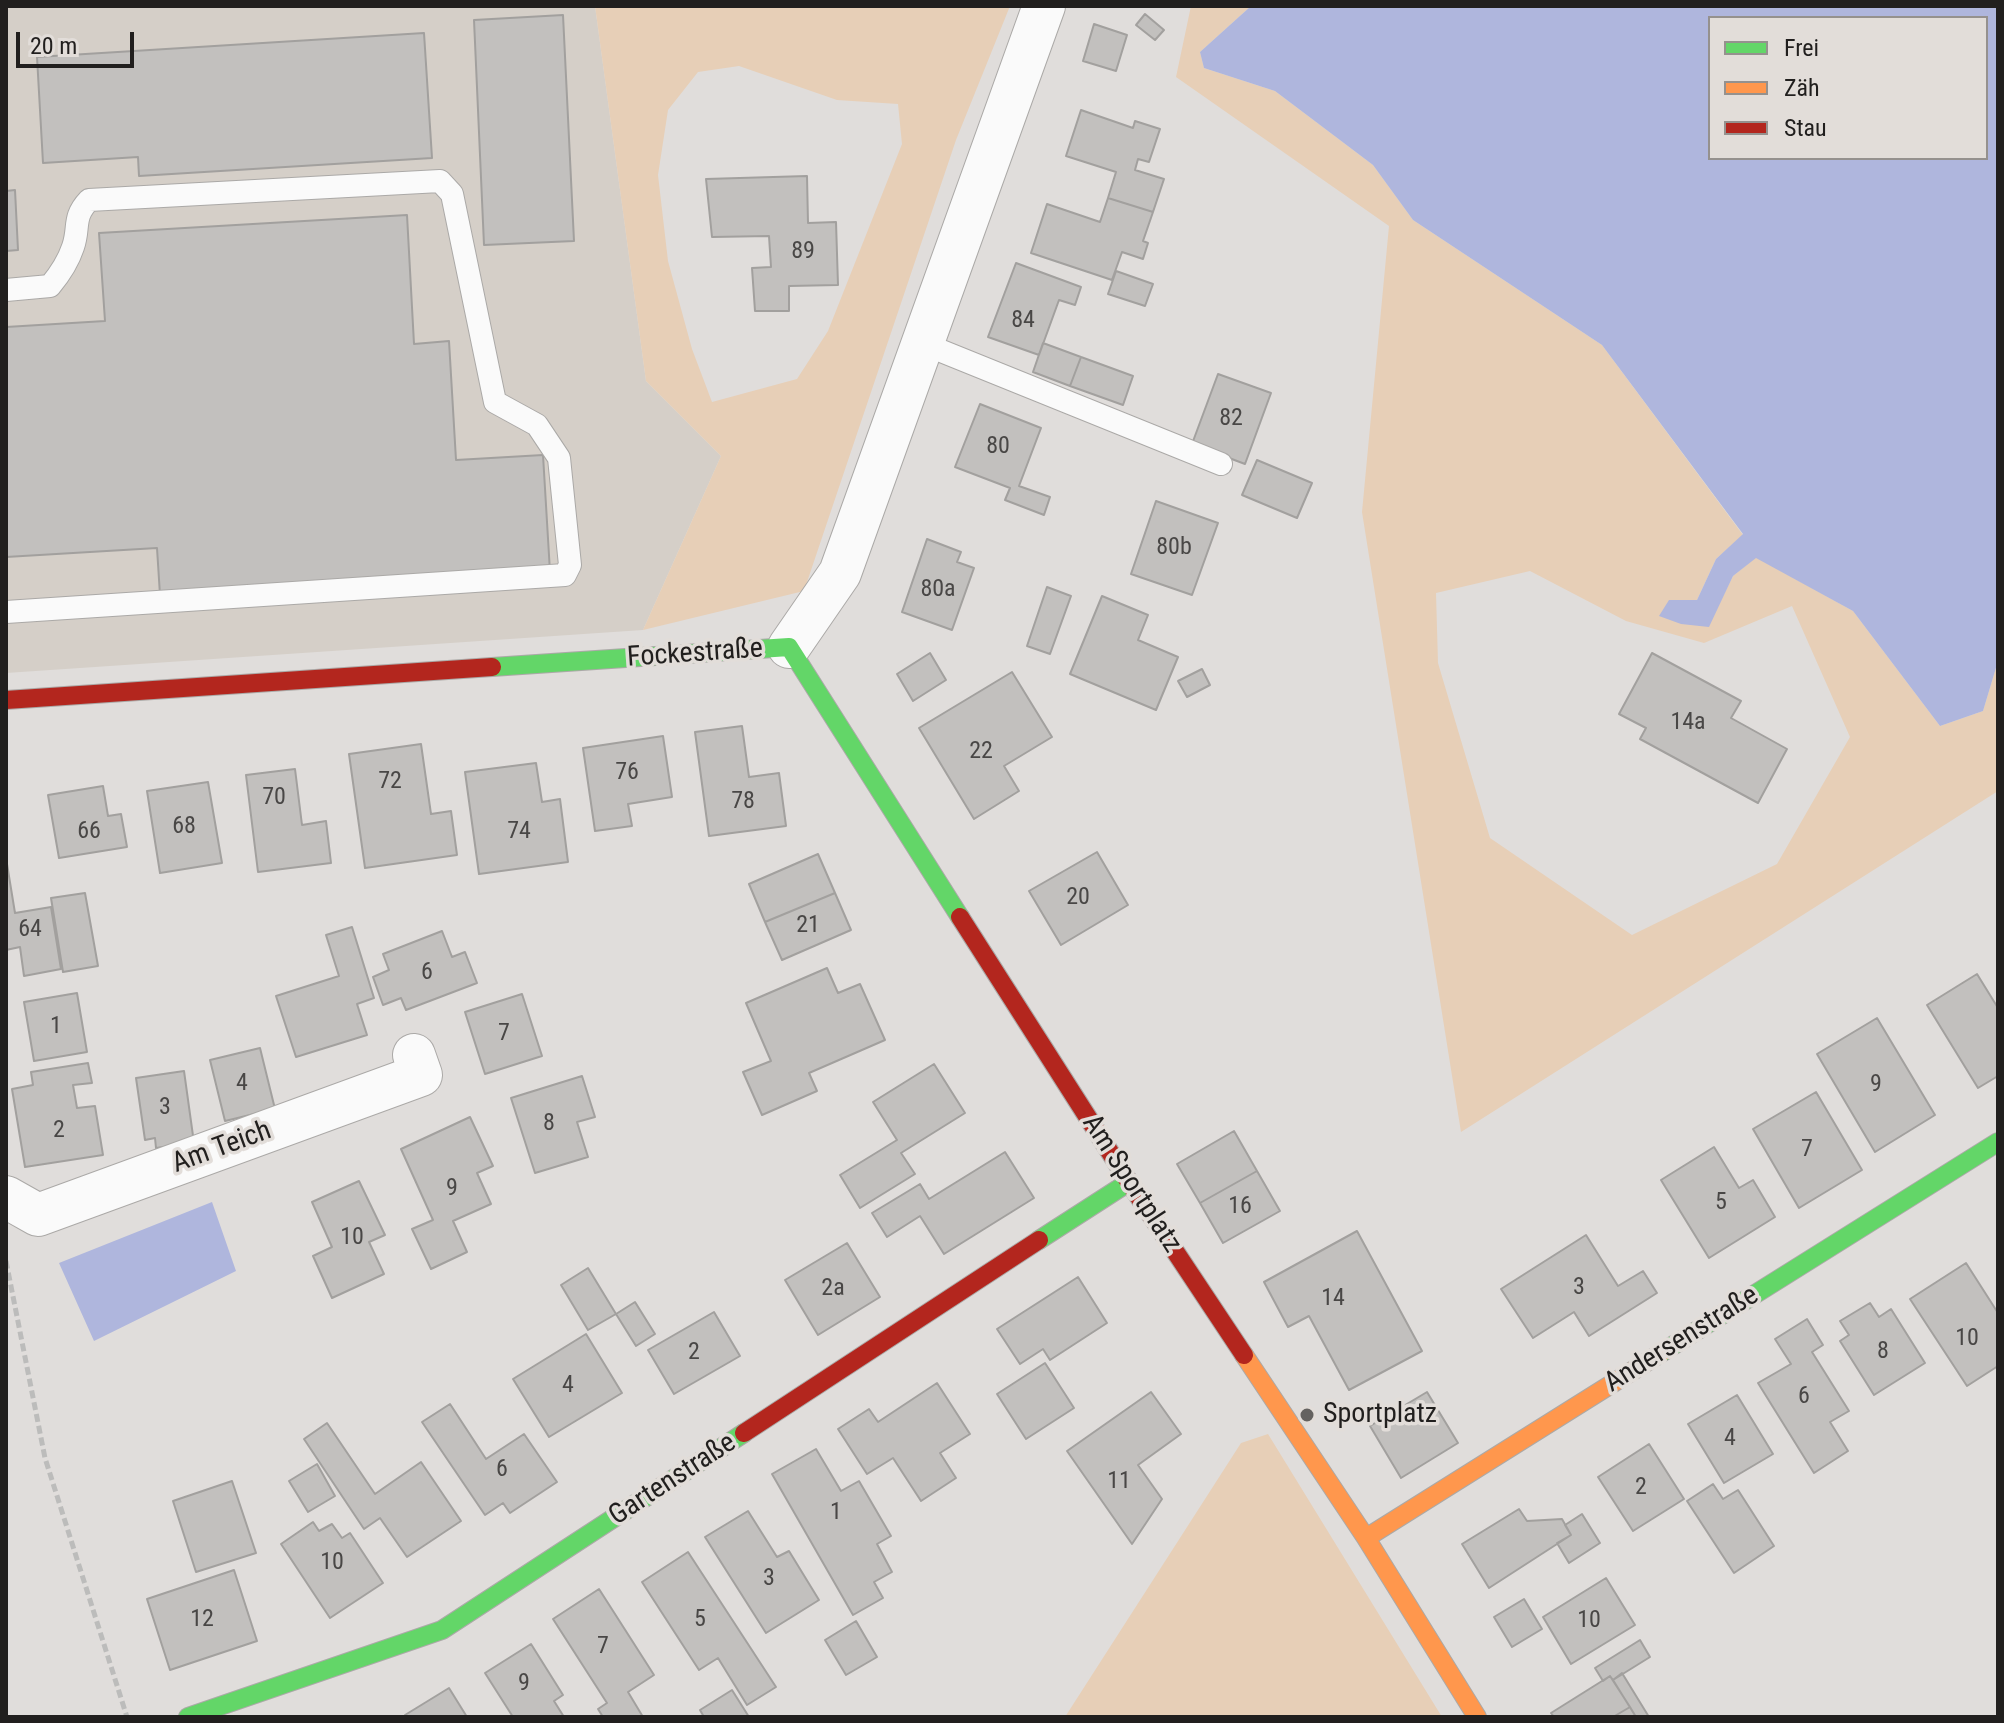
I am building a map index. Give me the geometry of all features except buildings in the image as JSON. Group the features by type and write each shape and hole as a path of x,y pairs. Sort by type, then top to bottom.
{"street":[{"name":"Fockestraße","path":"6,700 789,647 840,573 1044,6"},
{"name":"Am Sportplatz","path":"789,647 1129,1182 1366,1538 1477,1717"},
{"name":"Am Teich","path":"6,1197 38,1215 421,1075 414,1055"},
{"name":"Andersenstraße","path":"1366,1538 1998,1142"},
{"name":"Gartenstraße","path":"188,1717 442,1630 1129,1182"}],"lane":[{"path":"6,290 50,286 63,271 74,245 78,212 89,200 440,181 452,194 495,402 537,425 559,458 570,565 565,575 6,612"},
{"path":"924,344 1221,464"}],"path":[{"path":"6,1261 45,1458 127,1717"}],"shaded area":[{"path":"6,6 595,6 646,381 721,456 643,630 6,673"},
{"path":"595,6 1010,6 956,140 804,591 643,630 721,456 646,381","holes":["739,66 837,100 898,104 902,144 828,331 797,379 712,402 692,349 668,261 658,175 668,110 698,72"]},
{"path":"1191,6 1251,6 1200,52 1204,68 1275,91 1373,165 1413,220 1602,345 1743,535 1716,559 1697,600 1669,600 1708,626 1733,576 1756,557 1853,611 1940,726 1983,711 1998,661 1998,791 1461,1132 1362,512 1389,226 1176,77","holes":["1530,571 1626,621 1704,643 1792,606 1850,737 1777,864 1632,935 1490,838 1438,663 1436,593"]},
{"path":"1268,1434 1442,1717 1065,1717 1241,1443"}],"water":[{"path":"1251,6 1998,6 1998,661 1983,711 1940,726 1853,611 1756,558 1733,576 1709,627 1681,624 1659,616 1669,600 1697,600 1716,559 1743,534 1602,345 1413,220 1373,165 1275,91 1204,68 1200,52"},
{"path":"212,1202 236,1271 94,1341 59,1263"}],"traffic: fast":[{"path":"492,667 789,647 960,917"},
{"path":"1661,1353 1998,1142"},
{"path":"1039,1240 1129,1182"},
{"path":"188,1717 442,1630 744,1433"}],"traffic: slow":[{"path":"1366,1538 1661,1353"},
{"path":"1244,1355 1366,1538 1477,1717"}],"traffic: jam":[{"path":"6,700 492,667"},
{"path":"960,917 1244,1355"},
{"path":"744,1433 1039,1240"}],"place":[{"name":"Sportplatz","path":"1307,1415"}]}
